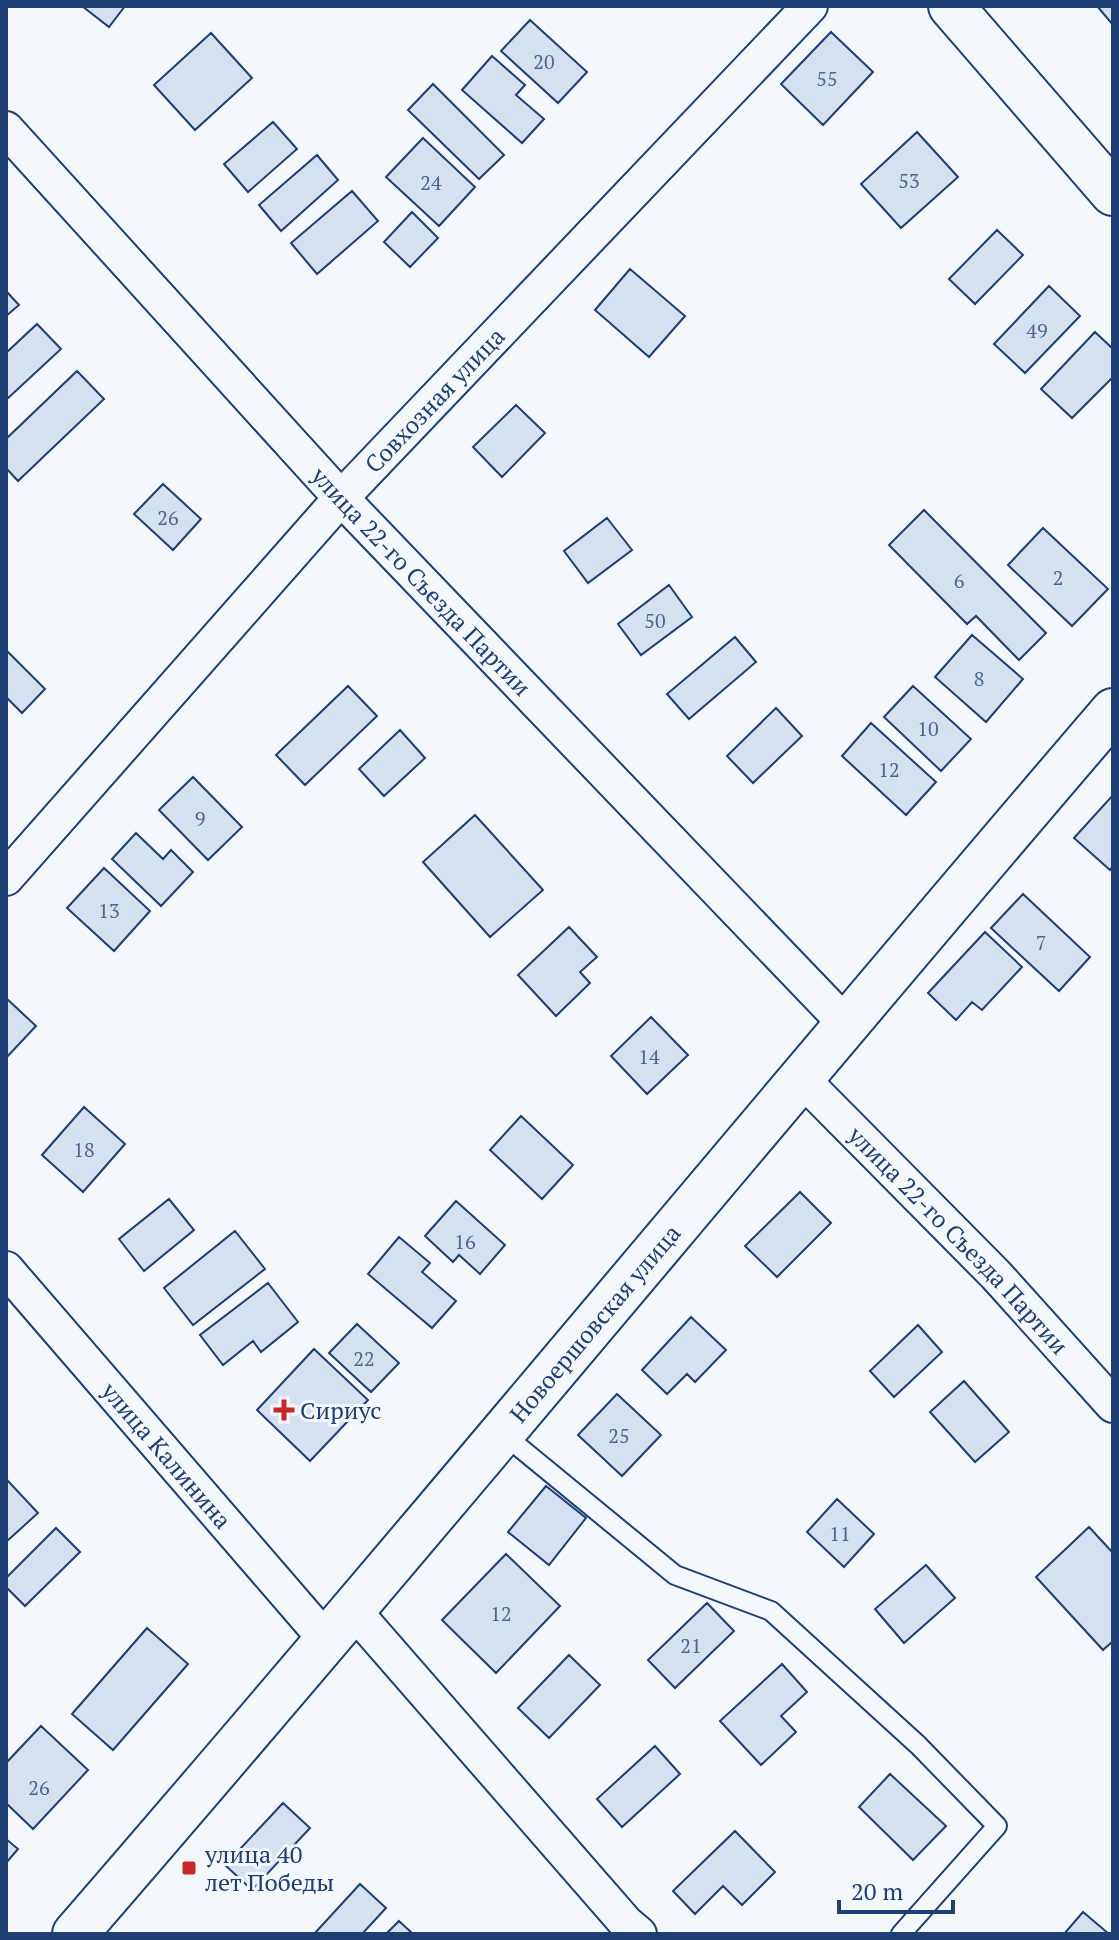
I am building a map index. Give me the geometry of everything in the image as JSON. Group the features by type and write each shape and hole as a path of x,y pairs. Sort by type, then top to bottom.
{"main road":[{"path":"951,6 1113,193"},
{"name":"Новоершовская улица","path":"75,1934 341,1626 845,1023 1113,711"}],"street":[{"name":"Совхозная улица","path":"6,878 341,498 810,6"},
{"name":"улица 22-го Съезда Партии","path":"6,129 341,498 845,1023"},
{"name":"улица 22-го Съезда Партии","path":"801,1078 996,1275 1113,1405"},
{"name":"улица Калинина","path":"6,1269 341,1626 639,1934"}],"lane":[{"path":"502,1433 675,1575 771,1611 918,1745 997,1826 901,1934"}],"building":[{"path":"82,6 125,6 109,27"},
{"path":"1097,6 1113,6 1113,25"},
{"path":"530,20 587,72 558,103 501,51"},
{"path":"831,32 873,72 823,125 781,84"},
{"path":"211,33 252,78 195,130 154,85"},
{"path":"492,56 525,85 516,95 544,119 522,143 462,90"},
{"path":"433,84 504,155 479,179 408,110"},
{"path":"273,122 297,149 248,192 224,164"},
{"path":"917,132 958,177 901,228 861,184"},
{"path":"423,138 475,187 439,226 386,177"},
{"path":"317,155 338,180 281,231 259,205"},
{"path":"352,191 378,221 317,274 291,243"},
{"path":"412,212 438,238 410,267 384,242"},
{"path":"997,230 1023,255 975,304 949,279"},
{"path":"630,269 685,316 649,357 595,310"},
{"path":"1049,286 1080,316 1025,373 994,344"},
{"path":"6,291 19,305 6,316"},
{"path":"37,324 61,349 6,400 6,353"},
{"path":"1095,332 1113,349 1113,377 1072,418 1041,389"},
{"path":"77,371 104,399 18,481 6,468 6,439"},
{"path":"516,405 545,433 502,477 473,447"},
{"path":"163,484 201,519 173,550 134,514"},
{"path":"924,510 1046,633 1019,660 976,616 967,624 889,545"},
{"path":"607,518 632,550 588,583 564,551"},
{"path":"1043,528 1108,589 1072,626 1008,565"},
{"path":"669,585 692,617 641,655 618,624"},
{"path":"972,635 1023,679 986,722 935,677"},
{"path":"735,637 756,662 689,719 667,694"},
{"path":"6,650 45,689 22,713 6,697"},
{"path":"348,686 377,716 305,785 276,755"},
{"path":"913,686 971,739 941,771 884,717"},
{"path":"776,708 802,736 753,783 727,756"},
{"path":"871,723 936,782 906,815 842,756"},
{"path":"400,730 425,758 384,796 359,769"},
{"path":"193,777 242,827 208,860 159,810"},
{"path":"1113,795 1113,866 1110,870 1074,838"},
{"path":"475,815 543,890 490,937 423,862"},
{"path":"136,833 163,859 171,850 193,872 161,906 112,859"},
{"path":"104,868 150,911 114,951 67,908"},
{"path":"1023,894 1090,957 1059,991 991,928"},
{"path":"569,927 597,957 580,972 590,983 556,1016 518,975"},
{"path":"985,932 1022,967 982,1010 972,1002 956,1020 928,993"},
{"path":"6,998 36,1026 6,1058"},
{"path":"651,1017 688,1055 647,1094 611,1056"},
{"path":"84,1107 125,1144 83,1192 42,1155"},
{"path":"521,1116 573,1165 542,1199 490,1150"},
{"path":"800,1192 831,1223 777,1277 745,1246"},
{"path":"169,1199 194,1230 144,1271 119,1239"},
{"path":"456,1201 505,1245 480,1274 459,1255 453,1262 425,1236"},
{"path":"235,1231 265,1269 193,1325 164,1288"},
{"path":"399,1237 430,1263 422,1272 456,1301 432,1328 368,1274"},
{"path":"268,1283 298,1322 261,1352 253,1341 223,1365 200,1335"},
{"path":"691,1317 726,1350 695,1382 687,1374 667,1394 642,1370"},
{"path":"357,1324 399,1363 371,1392 329,1353"},
{"path":"918,1325 942,1352 894,1397 870,1371"},
{"path":"314,1349 368,1400 310,1461 257,1410"},
{"path":"964,1381 1009,1432 975,1462 930,1412"},
{"path":"617,1394 661,1435 622,1476 578,1435"},
{"path":"8,1481 38,1513 6,1542 6,1483"},
{"path":"546,1486 586,1518 549,1565 508,1532"},
{"path":"837,1499 874,1534 844,1567 807,1532"},
{"path":"1089,1527 1113,1553 1113,1641 1103,1650 1036,1577"},
{"path":"56,1528 80,1552 25,1606 6,1587 6,1578"},
{"path":"506,1554 560,1606 496,1673 442,1620"},
{"path":"926,1565 955,1598 904,1643 875,1609"},
{"path":"707,1603 734,1631 675,1688 648,1660"},
{"path":"147,1628 188,1664 113,1750 72,1714"},
{"path":"569,1655 600,1685 549,1738 518,1708"},
{"path":"782,1664 807,1692 781,1716 796,1732 761,1765 720,1721"},
{"path":"41,1726 88,1770 33,1829 6,1803 6,1763"},
{"path":"655,1746 680,1774 622,1827 597,1799"},
{"path":"890,1774 946,1826 913,1860 859,1807"},
{"path":"283,1803 310,1828 252,1890 225,1865"},
{"path":"735,1831 775,1872 742,1905 723,1886 695,1914 673,1891"},
{"path":"6,1839 18,1849 6,1863"},
{"path":"360,1884 386,1908 362,1934 314,1934"},
{"path":"1083,1912 1109,1934 1064,1934"},
{"path":"399,1921 413,1934 386,1934"}],"place":[{"name":"Сириус","path":"284,1410"},
{"name":"улица 40 лет Победы","path":"189,1868"}]}
